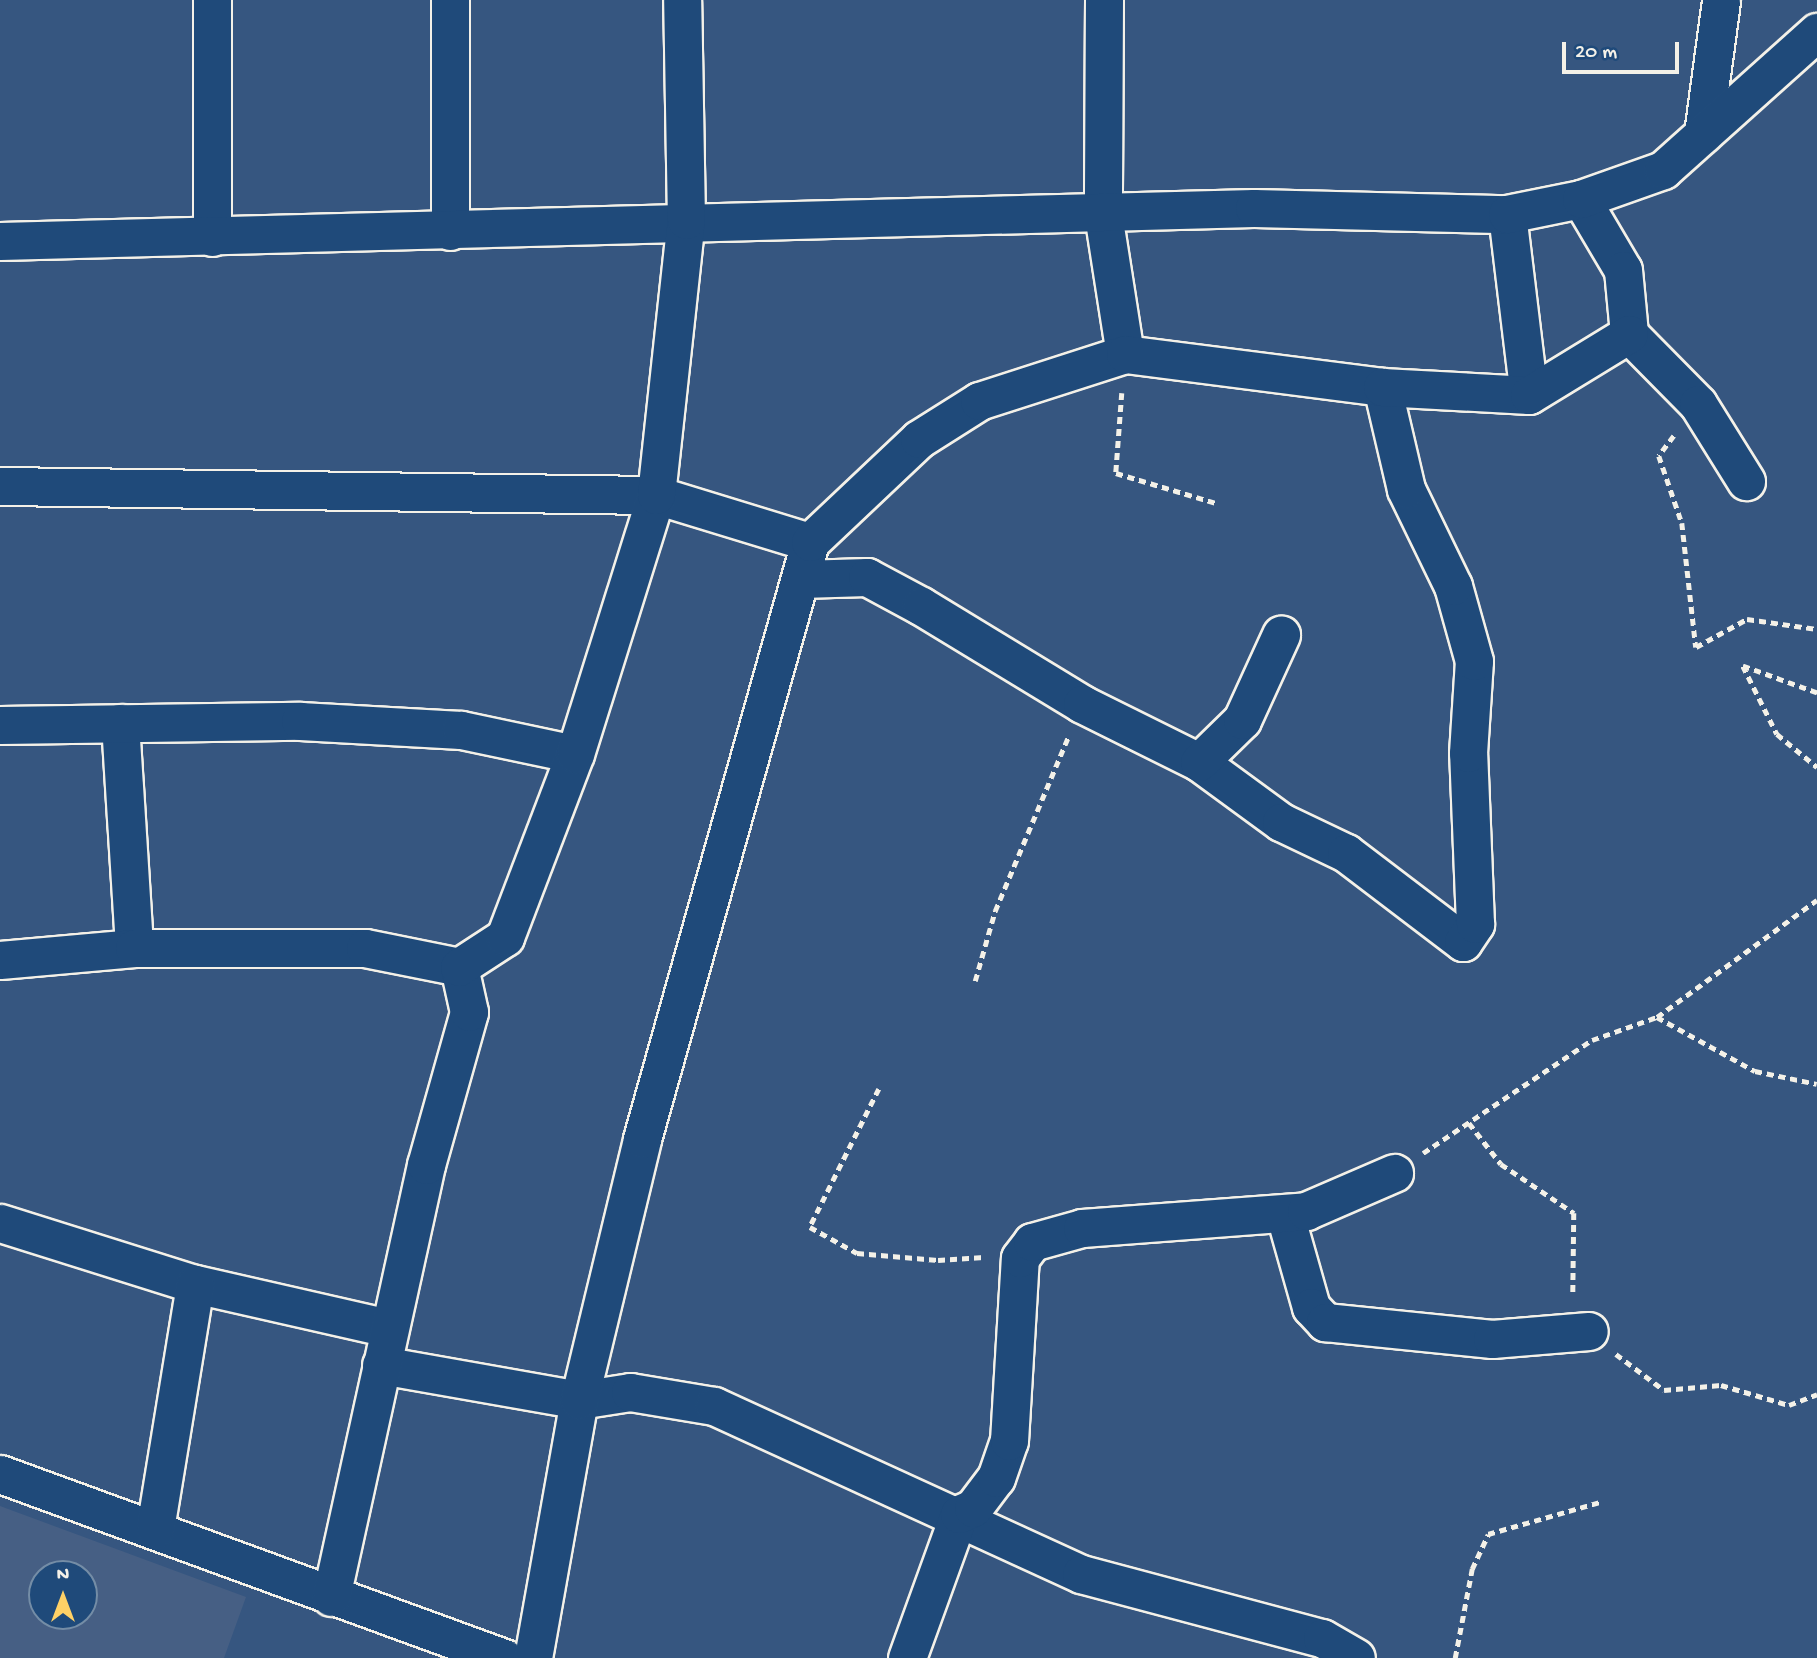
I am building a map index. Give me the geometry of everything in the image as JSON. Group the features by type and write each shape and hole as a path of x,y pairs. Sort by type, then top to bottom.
{"street":[{"path":"212,0 212,237"},
{"path":"450,0 450,231"},
{"path":"0,960 134,948 365,948 459,967 505,936 575,754 656,495 686,220 682,0"},
{"path":"1104,0 1103,215 1125,354"},
{"path":"1703,134 1720,0"},
{"path":"1714,47 1734,0"},
{"path":"0,241 450,231 686,220 1103,215 1254,208 1507,214 1581,199 1663,170 1817,32"},
{"path":"1581,199 1623,270 1629,334 1698,404 1746,481"},
{"path":"1507,214 1529,395"},
{"path":"533,1658 579,1400 642,1139 810,542 919,439 979,401 1125,354 1256,366 1382,387 1529,395 1629,334"},
{"path":"801,579 867,578 1082,704 1199,762 1281,822 1346,853 1444,931 1463,942 1475,923 1468,753 1474,661 1453,586 1406,489 1382,387"},
{"path":"0,486 656,495 810,542"},
{"path":"1199,762 1242,720 1281,635"},
{"path":"0,725 300,721 461,730 575,754"},
{"path":"120,723 134,948"},
{"path":"331,1597 388,1328 469,1012 459,967"},
{"path":"907,1658 959,1514 973,1508 996,1478 1009,1441 1020,1258 1032,1242 1082,1228 1284,1215 1351,1195 1394,1173"},
{"path":"1284,1215 1311,1307 1325,1322 1492,1339 1581,1332"},
{"path":"0,1223 195,1284 388,1328"},
{"path":"155,1529 195,1284"},
{"path":"381,1364 579,1400 630,1392 714,1406 959,1514 1081,1574 1322,1638 1356,1658"},
{"path":"0,1475 155,1529 331,1597 504,1658"}],"path":[{"path":"1125,354 1116,473 1216,503"},
{"path":"1698,404 1659,456 1682,523 1696,647 1747,619 1817,629"},
{"path":"1817,693 1743,666 1776,734 1817,767"},
{"path":"975,981 995,911 1082,704"},
{"path":"1394,1173 1592,1040 1657,1017 1817,900"},
{"path":"1657,1017 1755,1071 1817,1084"},
{"path":"878,1089 810,1227 857,1253 938,1261 1020,1258"},
{"path":"1469,1123 1501,1164 1574,1213 1581,1332"},
{"path":"1650,1383 1679,1391 1721,1385 1771,1404 1817,1394"},
{"path":"1455,1658 1472,1569 1488,1534 1600,1502"}],"shaded area":[{"path":"0,1506 246,1597 224,1658 0,1658"}]}
